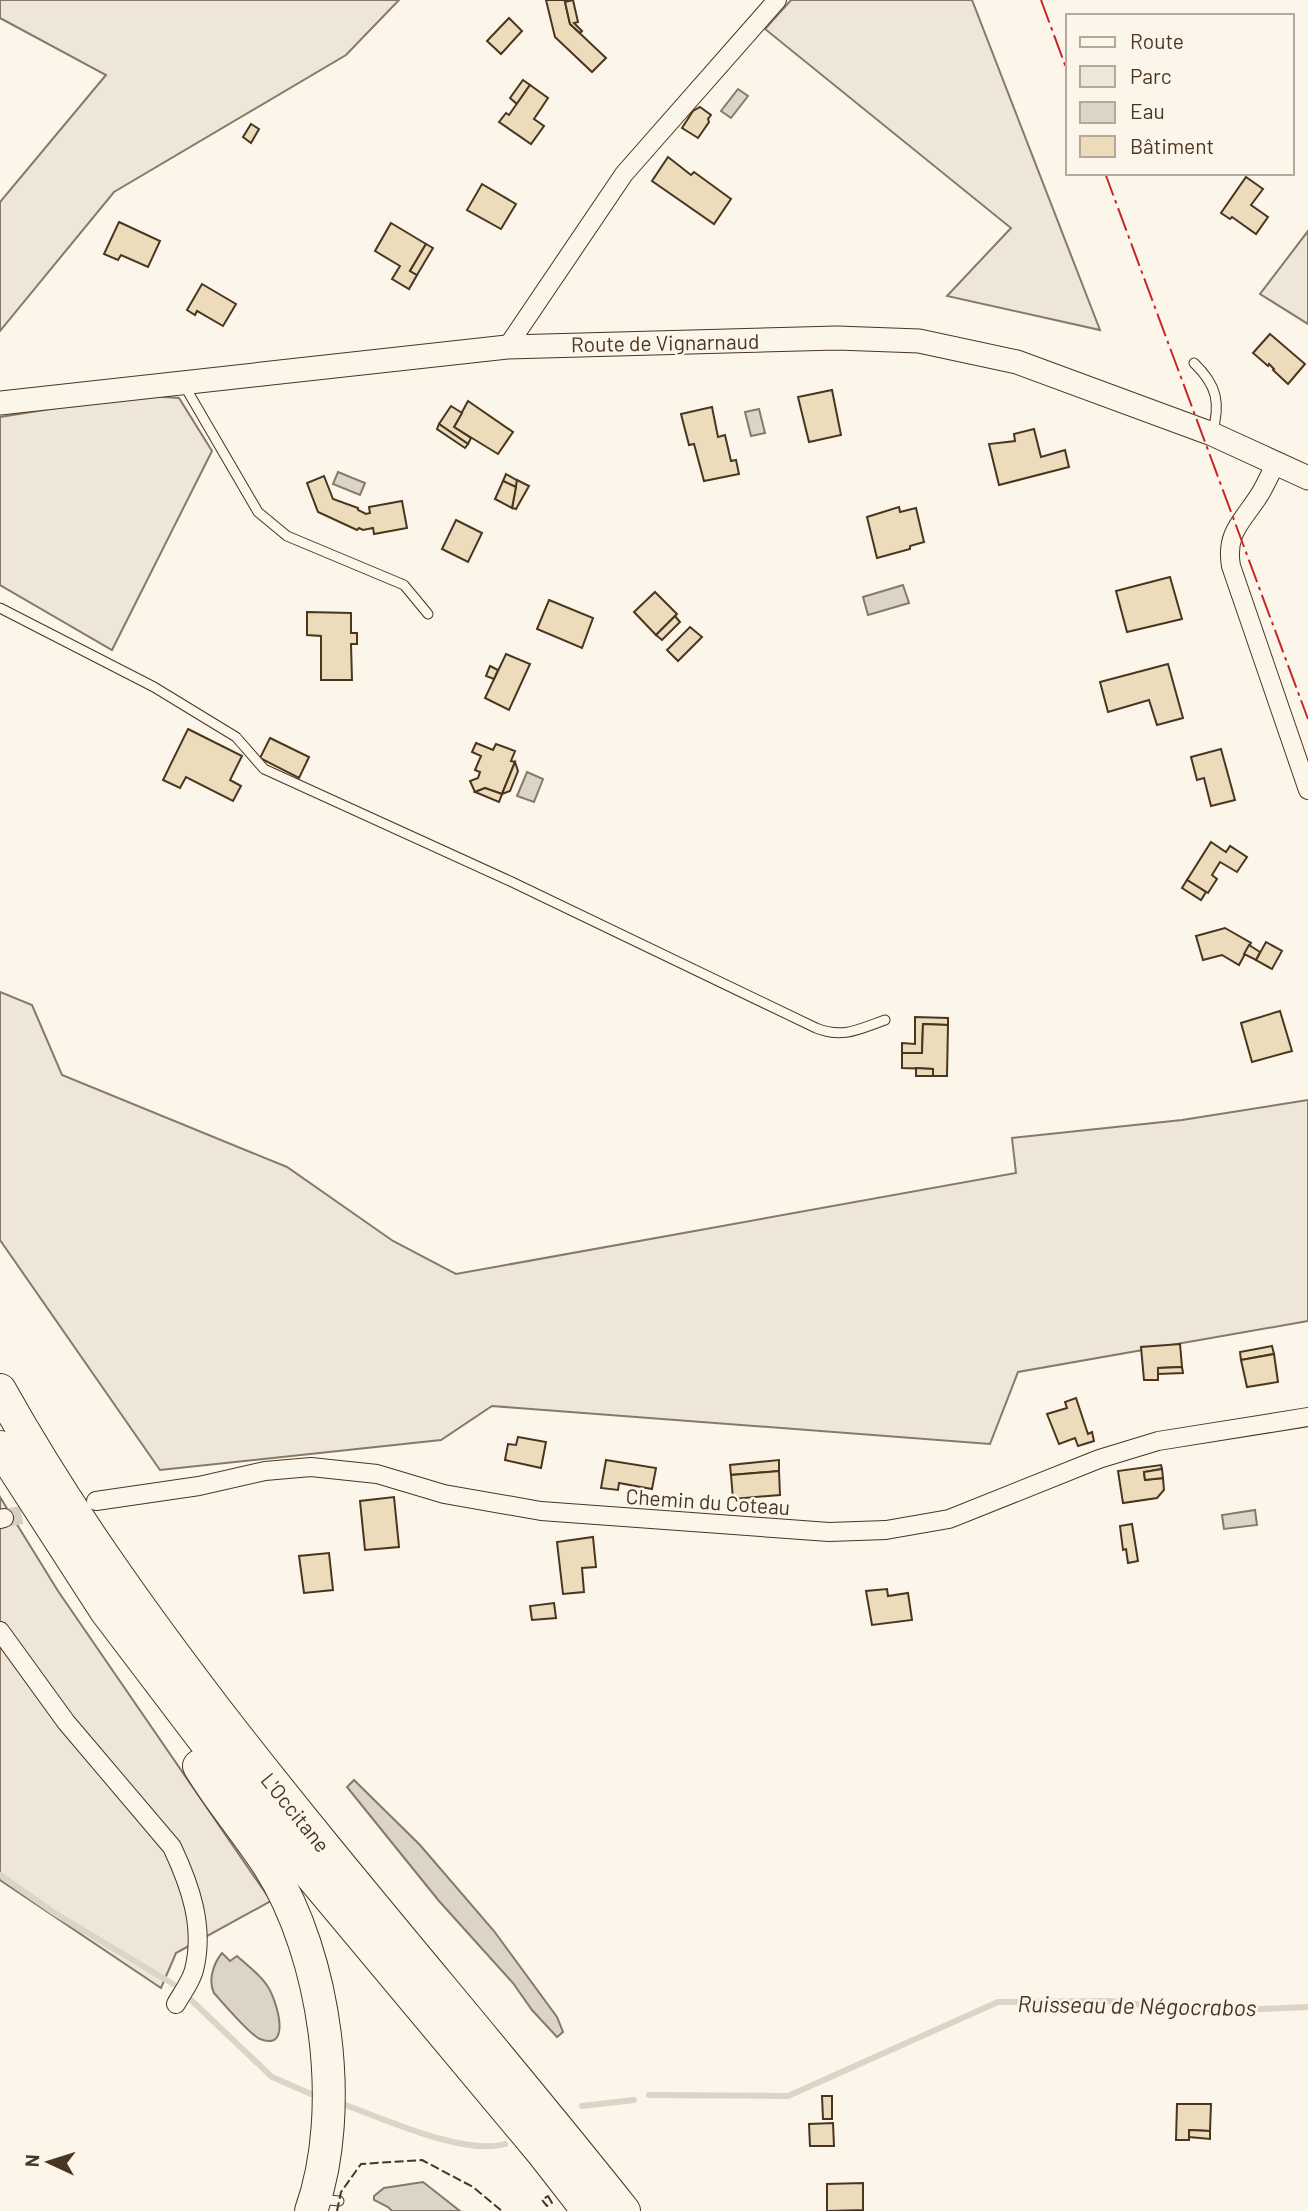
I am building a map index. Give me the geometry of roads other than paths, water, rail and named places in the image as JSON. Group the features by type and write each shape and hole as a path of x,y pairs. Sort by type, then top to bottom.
{"highway":[{"name":"L'Occitane","path":"0,1390 77,1516 143,1615 290,1806 624,2211"},
{"name":"L'Occitane","path":"0,1447 123,1634 267,1822 588,2211"},
{"path":"123,1634 205,1776 270,1868 295,1916 313,1968 323,2015 328,2075 322,2204"}],"street":[{"path":"507,347 624,174 777,0"},
{"name":"Route de Vignarnaud","path":"0,403 507,347 824,338 919,341 1017,362 1212,433 1308,478"},
{"path":"1276,464 1259,496 1233,534 1228,551 1260,656 1308,790"},
{"name":"Chemin du Coteau","path":"96,1502 199,1486 265,1471 311,1467 377,1474 444,1494 541,1511 829,1532 886,1530 950,1519 1099,1459 1158,1441 1308,1417"},
{"path":"0,1631 66,1722 172,1847 184,1872 193,1896 197,1922 196,1957 194,1973 176,2004"}],"lane":[{"path":"1194,363 1207,376 1213,387 1217,415 1212,433"},
{"path":"184,383 258,512 287,536 404,585 428,614"},
{"path":"0,608 154,687 236,737 264,769 512,882 816,1028 831,1034 844,1034 885,1020"}],"water":[{"path":"738,89 748,96 731,118 721,111"},
{"path":"759,409 765,433 751,436 745,412"},
{"path":"338,472 365,483 360,495 333,484"},
{"path":"903,585 909,603 868,615 863,597"},
{"path":"527,772 543,779 534,802 517,796"},
{"path":"1255,1510 1257,1525 1224,1529 1222,1515"},
{"path":"354,1780 420,1845 494,1931 557,2017 563,2032 557,2037 532,2010 513,1983 439,1901 347,1787"},
{"path":"222,1953 230,1961 237,1956 258,1974 268,1987 278,2012 279,2031 276,2038 270,2041 260,2039 214,1993 212,1973"},
{"path":"423,2182 460,2211 392,2211 374,2200 374,2196 384,2188"}],"waterway":[{"name":"Ruisseau de Négocrabos","path":"0,1875 56,1914 173,1984"},
{"name":"Ruisseau de Négocrabos","path":"190,1999 272,2077 311,2094"},
{"name":"Ruisseau de Négocrabos","path":"649,2095 788,2096 998,2002 1109,2001 1218,2009 1308,2007"},
{"name":"Ruisseau de Négocrabos","path":"582,2106 634,2100"},
{"name":"Ruisseau de Négocrabos","path":"343,2104 447,2141 488,2146 505,2144"}],"tunnel":[{"path":"4,1518 46,1511"}]}
